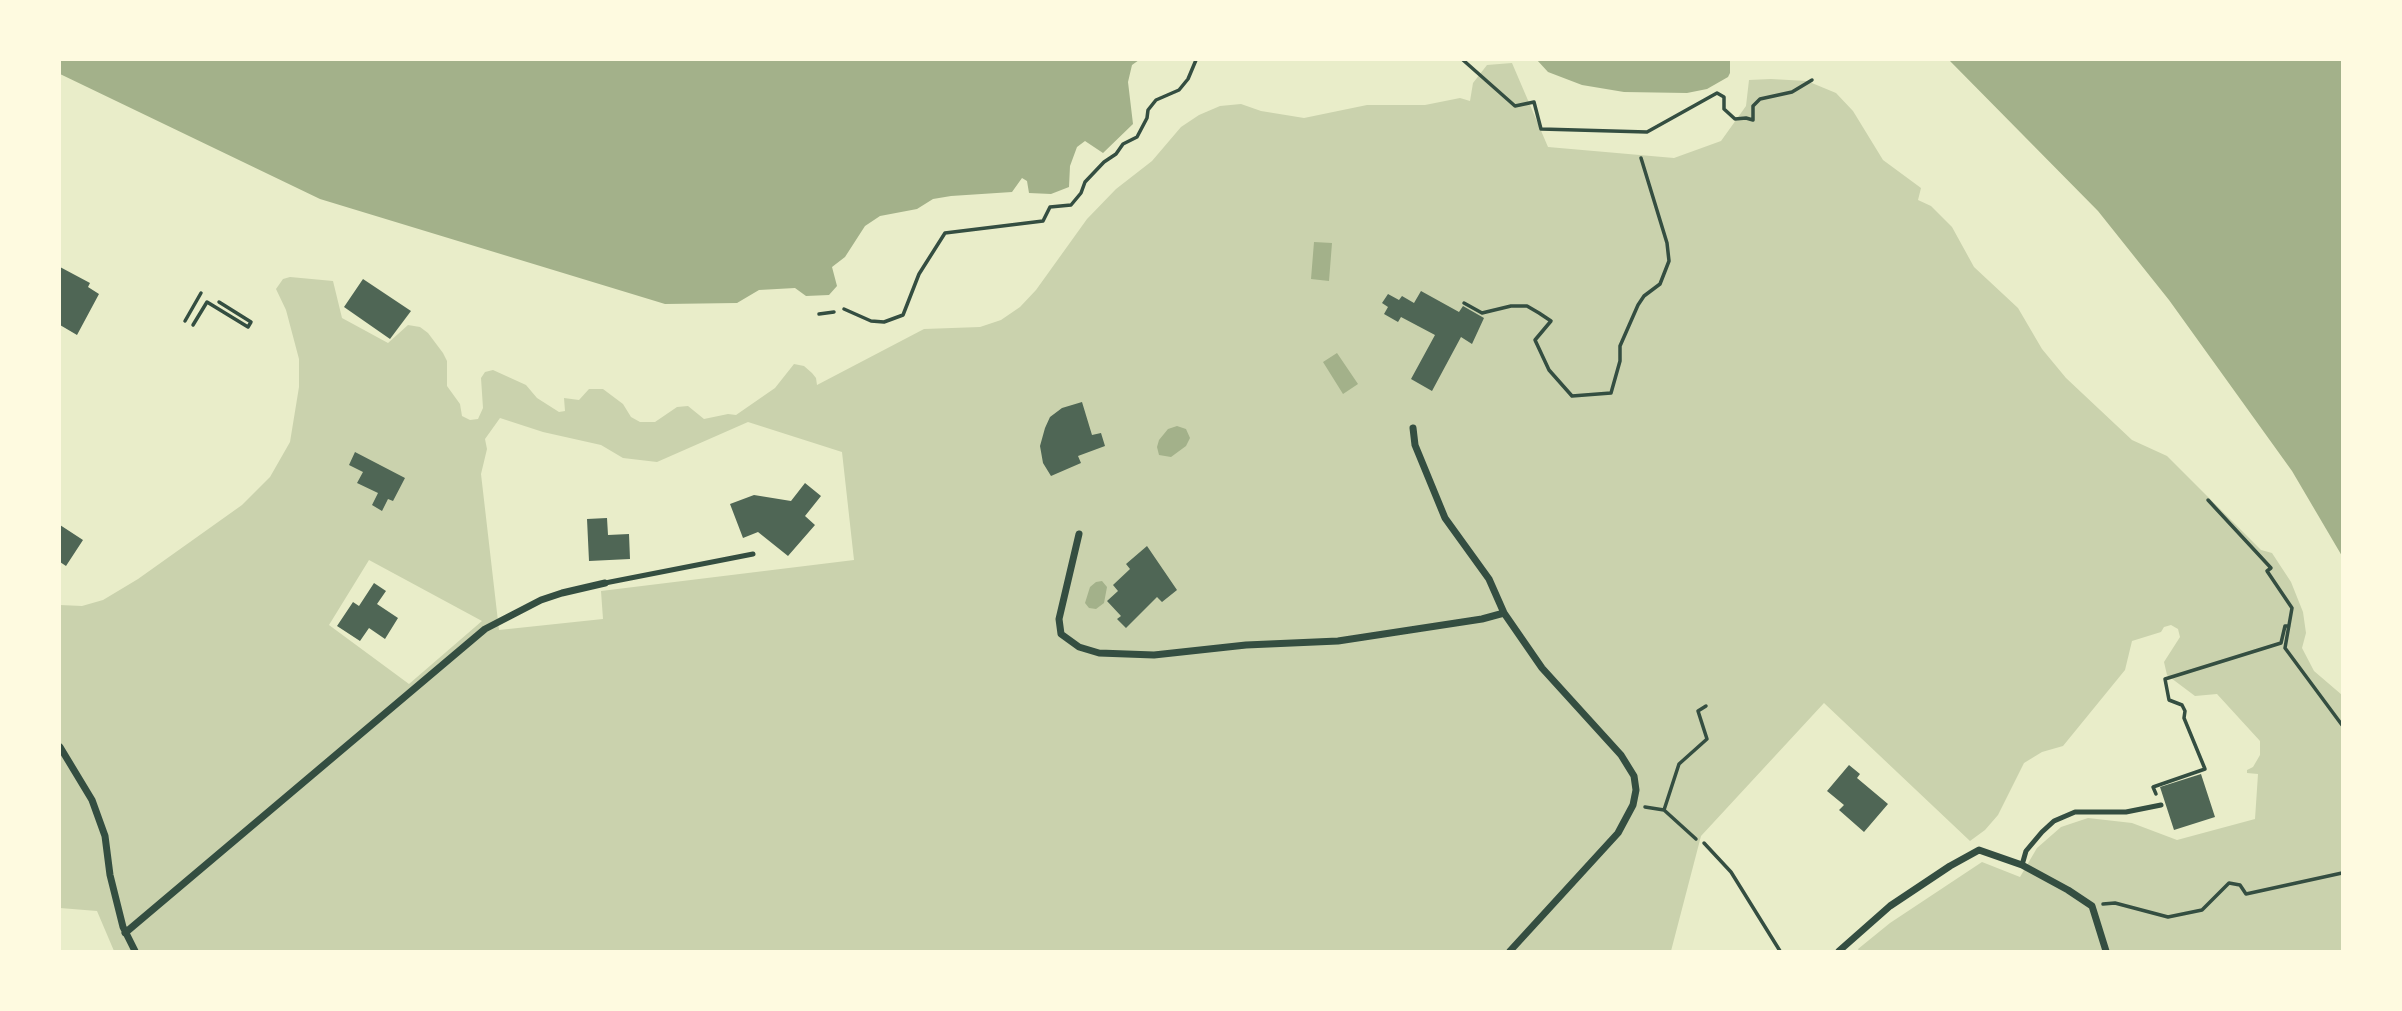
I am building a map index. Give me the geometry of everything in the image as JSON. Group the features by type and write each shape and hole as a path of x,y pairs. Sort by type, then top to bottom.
{"street":[{"path":"1413,428 1415,445 1445,518 1489,579 1504,613 1542,668 1621,755 1634,776 1636,790 1633,805 1618,833 1510,951"},
{"path":"1079,534 1059,619 1061,634 1079,647 1099,653 1154,655 1246,645 1338,640 1482,619 1504,613"},
{"path":"125,933 485,629 541,600 605,583"},
{"path":"60,747 92,800 105,836 110,875 125,933 135,951"},
{"path":"1839,951 1890,906 1979,850 2022,865 2092,906 2106,951"}],"lane":[{"path":"605,583 752,554"},
{"path":"2022,865 2026,851 2054,821 2076,812 2126,812 2161,805"}],"path":[{"path":"844,309 872,321 884,322 903,315 919,274 945,233 1043,221 1050,207 1071,205 1081,193 1085,182 1104,162 1116,155 1123,144 1137,137 1148,110 1156,100 1180,90 1196,60"},
{"path":"1463,60 1515,106 1535,102 1541,129 1647,132 1717,93 1724,97 1724,109 1735,119 1753,120 1753,106 1760,99 1792,92 1812,80"},
{"path":"1464,303 1482,313 1511,306 1527,306 1539,313 1551,321 1535,340 1549,370 1572,396 1611,393 1618,369 1620,346 1638,306 1644,296 1660,284 1669,261 1667,243 1641,159"},
{"path":"185,321 201,293"},
{"path":"193,325 207,302 248,327 251,322 219,302"},
{"path":"819,314 834,312"},
{"path":"2208,500 2271,568 2267,571 2292,608 2285,648 2343,725"},
{"path":"2161,805 2153,787 2205,769 2184,719 2185,711 2182,705 2169,701 2165,679 2281,643 2286,626 2289,626"},
{"path":"1664,810 1679,764 1707,738 1698,711 1706,706"},
{"path":"1633,805 1664,810 1696,839"},
{"path":"1704,843 1731,872 1780,951"},
{"path":"2115,902 2168,917 2202,910 2229,883 2240,885 2246,894 2343,873"}],"shaded area":[{"path":"60,60 1139,60 1132,65 1128,82 1133,124 1103,153 1085,141 1077,147 1070,166 1069,187 1051,194 1029,193 1027,181 1022,178 1012,192 933,199 917,209 880,216 865,226 845,257 832,267 837,286 829,295 806,296 795,288 759,290 737,303 665,304 320,199 60,74"},
{"path":"1537,60 1730,60 1730,73 1728,77 1707,89 1687,93 1624,92 1582,85 1548,72"},
{"path":"1949,60 2342,60 2342,556 2292,471 2169,300 2098,211"},
{"path":"1512,63 1548,147 1674,158 1721,141 1746,106 1749,80 1807,81 1836,93 1853,111 1883,160 1921,188 1918,200 1931,206 1952,227 1974,267 2018,308 2042,349 2066,378 2132,440 2167,456 2261,550 2272,553 2291,582 2303,612 2306,633 2302,648 2314,671 2342,695 2342,951 1859,951 1858,949 1890,923 1982,862 2020,877 2037,848 2061,827 2088,818 2132,823 2177,840 2255,819 2258,774 2247,773 2247,770 2253,767 2260,755 2260,741 2217,694 2195,696 2167,675 2164,662 2180,637 2178,629 2171,625 2164,627 2161,632 2132,641 2125,670 2063,746 2042,752 2024,763 1998,815 1985,830 1970,841 1824,703 1701,836 1671,951 114,951 97,911 60,908 60,605 82,606 103,600 138,579 242,505 270,477 290,442 299,387 299,359 286,310 276,289 283,279 290,277 333,281 342,318 388,343 408,325 420,327 428,333 447,361 447,386 460,404 462,416 470,420 478,419 483,408 481,378 485,372 493,370 526,385 537,398 559,412 565,411 564,398 579,400 589,389 603,389 623,404 631,417 640,422 655,422 677,407 688,406 704,419 736,415 775,388 794,364 804,366 812,373 817,385 924,329 980,327 1001,320 1020,307 1036,290 1087,219 1116,189 1152,161 1181,127 1199,115 1220,106 1241,104 1261,111 1304,118 1367,105 1425,105 1460,98 1470,101 1473,83 1487,65","holes":["500,418 543,432 601,445 623,458 657,462 748,422 842,452 854,560 601,591 603,619 499,630 481,474 487,449 485,439","369,560 482,621 409,684 329,625"]},
{"path":"1314,242 1332,243 1329,281 1311,279"},
{"path":"1337,353 1358,384 1343,394 1323,362"},
{"path":"1177,426 1186,429 1190,438 1186,446 1171,457 1159,455 1159,440 1168,429"},
{"path":"1102,581 1107,587 1104,603 1096,609 1089,608 1085,603 1090,587"}],"building":[{"path":"60,267 90,283 88,287 99,294 77,335 60,325"},
{"path":"363,279 411,311 390,339 344,307"},
{"path":"1421,291 1459,312 1463,306 1484,318 1472,344 1461,337 1432,391 1411,379 1435,335 1401,317 1398,322 1384,314 1388,307 1382,303 1388,294 1399,300 1402,296 1414,303"},
{"path":"1082,402 1092,435 1101,433 1105,446 1078,456 1081,463 1051,476 1043,463 1040,446 1045,428 1050,417 1062,408"},
{"path":"355,452 405,478 393,501 388,499 382,511 372,505 378,493 357,483 363,472 349,465"},
{"path":"805,483 821,496 805,516 815,525 788,556 758,532 743,538 730,504 754,495 791,501"},
{"path":"607,518 608,535 629,534 630,559 589,561 587,519"},
{"path":"60,525 83,540 66,566 60,562"},
{"path":"1147,546 1177,590 1162,602 1157,597 1126,628 1117,619 1121,616 1107,601 1118,591 1113,585 1130,569 1126,564"},
{"path":"374,583 386,591 377,604 398,618 385,639 369,628 360,641 337,626 353,602 359,606"},
{"path":"1849,765 1860,774 1857,778 1888,804 1864,832 1839,810 1844,805 1827,791"},
{"path":"2201,774 2215,817 2174,830 2160,787"}]}
